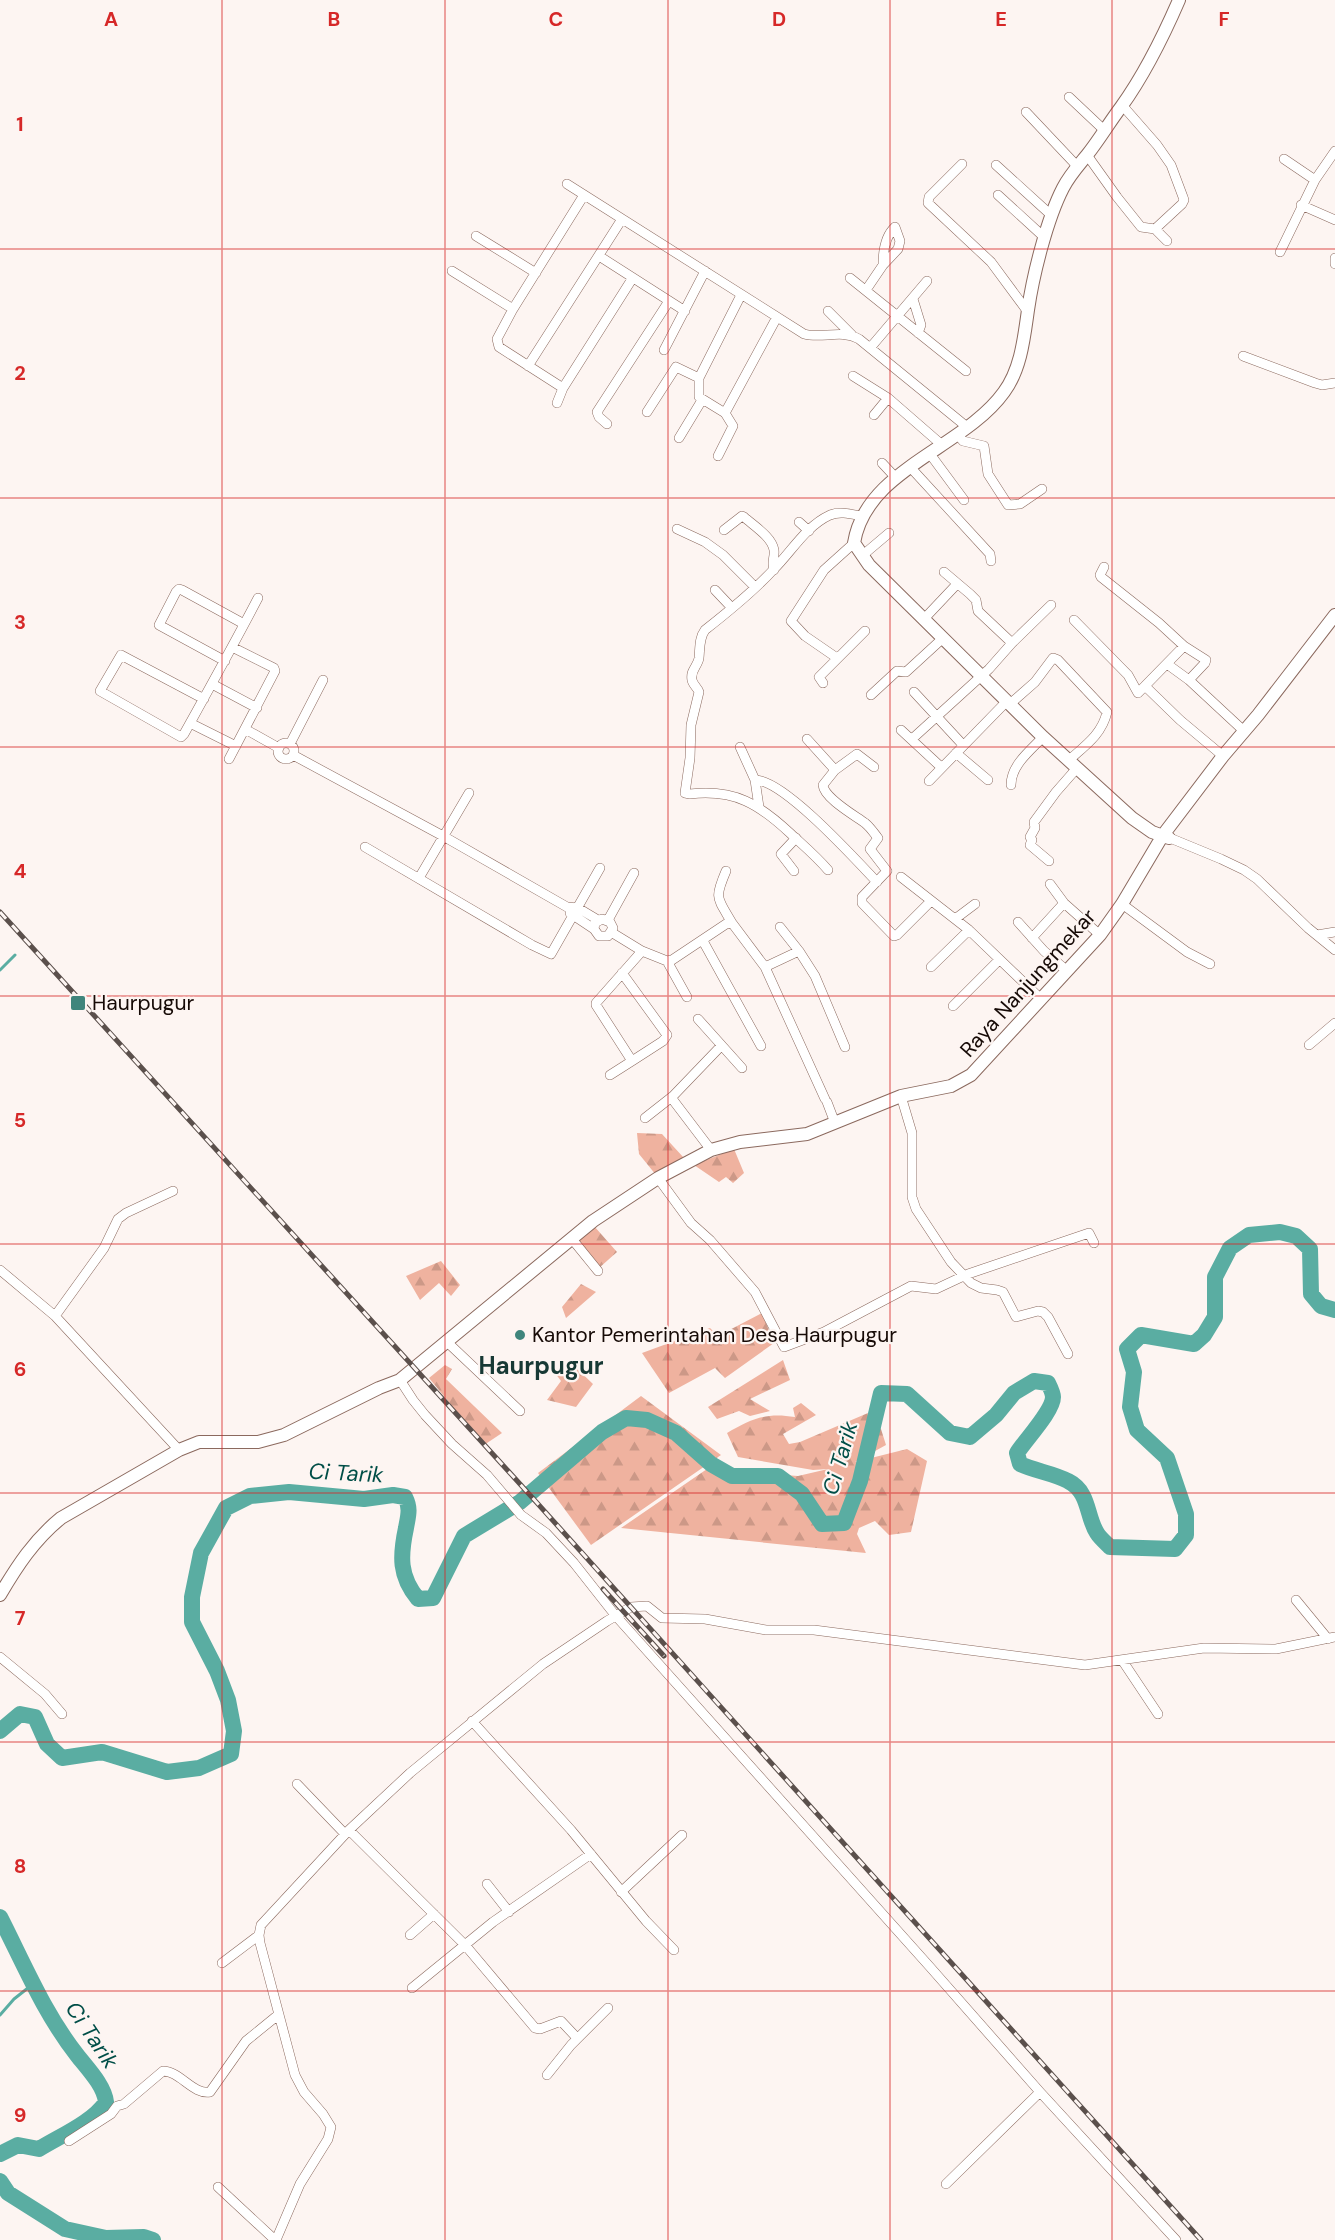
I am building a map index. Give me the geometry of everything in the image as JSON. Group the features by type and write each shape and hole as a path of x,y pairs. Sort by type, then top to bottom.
{"main road":[{"path":"1166,837 1152,832 1132,818 1043,737 869,565 854,543 861,516 876,498 896,478 963,431 992,406 1010,383 1022,350 1028,312 1051,215 1063,187 1122,105 1158,46 1179,0"},
{"name":"Raya Nanjungmekar","path":"901,1096 951,1086 971,1075 1100,935 1223,756 1245,732 1335,615"},
{"path":"0,1595 26,1554 61,1518 180,1450 199,1442 271,1440 400,1380 593,1221 658,1178 711,1150 740,1142 807,1134 901,1096"}],"street":[{"path":"1069,97 1104,130"},
{"path":"1087,155 1137,224 1146,229 1155,229 1182,204 1184,200 1171,165 1157,145 1122,105"},
{"path":"1026,112 1077,166"},
{"path":"1280,252 1301,205 1335,151"},
{"path":"1284,159 1315,180"},
{"path":"962,164 929,197 928,202 991,262 1028,312"},
{"path":"996,165 1051,215"},
{"path":"567,184 807,335 852,335"},
{"path":"563,388 499,346 497,342 498,335 513,309 584,195"},
{"path":"998,195 1045,238"},
{"path":"1301,205 1335,220"},
{"path":"528,366 622,219"},
{"path":"1155,229 1167,241"},
{"path":"476,236 536,273"},
{"path":"598,255 685,311"},
{"path":"1335,258 1335,264"},
{"path":"866,290 883,265"},
{"path":"452,271 513,309"},
{"path":"664,350 705,271"},
{"path":"850,278 966,371"},
{"path":"556,403 563,388 632,279"},
{"path":"870,348 927,281"},
{"path":"718,456 733,426 725,413 702,400 699,395 699,378 741,295"},
{"path":"913,299 921,326 918,333"},
{"path":"608,424 598,416 597,412 669,301"},
{"path":"828,311 852,335 870,348 963,431 963,441 984,446 988,474 1008,505 1020,504 1042,489"},
{"path":"725,413 777,317"},
{"path":"1243,356 1315,383 1335,383"},
{"path":"647,412 675,368 699,378"},
{"path":"853,376 888,398 942,446"},
{"path":"874,415 888,398"},
{"path":"679,438 702,400"},
{"path":"930,454 964,500"},
{"path":"882,463 896,478"},
{"path":"911,468 990,554 991,561"},
{"path":"828,870 796,838 759,807 722,793 689,794 685,788 690,758 691,725 699,692 692,681 693,670 699,660 702,635 774,570 818,522 832,514 861,516"},
{"path":"724,530 742,516 744,517 766,537 774,548 772,564 774,570"},
{"path":"799,522 809,531"},
{"path":"677,529 705,542 723,555 755,587"},
{"path":"863,555 889,533"},
{"path":"837,658 805,636 791,621 824,570 854,543"},
{"path":"1104,567 1101,577 1206,662 1189,680"},
{"path":"944,572 976,600 978,611 1012,643"},
{"path":"923,620 957,584"},
{"path":"225,661 159,625 179,589 244,624"},
{"path":"715,590 732,608"},
{"path":"204,699 121,655 100,691 181,737 204,699 258,598"},
{"path":"912,739 981,676 1052,605"},
{"path":"1074,620 1128,675 1138,692 1146,687 1184,645"},
{"path":"823,683 819,676 865,631"},
{"path":"871,695 897,671 906,672 942,639"},
{"path":"229,759 275,671 274,668 232,647"},
{"path":"929,781 1009,702 1035,682 1053,658 1058,660 1107,712 1105,722 1097,735 1073,764 1034,822 1035,828 1030,837 1032,840 1030,845 1049,861"},
{"path":"1167,664 1189,680 1245,732"},
{"path":"290,744 323,680"},
{"path":"212,684 257,708"},
{"path":"1146,687 1180,720 1223,756"},
{"path":"914,693 963,745"},
{"path":"190,723 236,746"},
{"path":"245,729 279,748"},
{"path":"901,730 941,767"},
{"path":"1011,785 1012,775 1017,765 1043,737"},
{"path":"807,739 835,770"},
{"path":"279,748 290,744"},
{"path":"290,744 294,750 293,755"},
{"path":"740,747 755,780 759,807"},
{"path":"279,748 282,757 289,758 293,755"},
{"path":"956,753 988,780"},
{"path":"874,767 857,754 835,770 823,785 823,789 857,819 866,823 878,838 870,849 887,871 861,900 894,936 931,901"},
{"path":"293,755 443,836 575,913 612,925 611,932"},
{"path":"755,780 768,784 826,828 878,882"},
{"path":"419,878 469,793"},
{"path":"1166,837 1244,870 1257,879 1335,950"},
{"path":"794,871 781,854 796,838"},
{"path":"365,847 547,953 553,952 600,868"},
{"path":"867,871 879,860"},
{"path":"726,871 717,894 718,898 732,922 765,967 836,1123"},
{"path":"611,932 602,937 597,935 600,923 634,873"},
{"path":"901,877 969,930 1041,999"},
{"path":"1050,885 1064,903 1100,935"},
{"path":"1032,938 1064,903"},
{"path":"955,919 975,904"},
{"path":"1122,904 1187,952 1210,964"},
{"path":"611,932 642,951 666,961 676,959 732,922"},
{"path":"1018,922 1066,970"},
{"path":"780,927 799,951 814,976 845,1047"},
{"path":"931,967 969,930"},
{"path":"1317,935 1335,932"},
{"path":"703,941 761,1046"},
{"path":"632,1061 596,1005 642,951"},
{"path":"765,967 799,951"},
{"path":"953,1006 999,960"},
{"path":"666,961 687,997"},
{"path":"610,1075 663,1041 667,1035 622,973"},
{"path":"698,1019 742,1068"},
{"path":"1309,1044 1335,1023"},
{"path":"645,1118 673,1096 721,1046"},
{"path":"673,1096 673,1100 711,1150"},
{"path":"901,1096 912,1133 913,1202 945,1254 976,1287 1003,1292 1016,1317 1038,1311 1043,1312 1068,1354"},
{"path":"658,1178 690,1223 710,1240 755,1292 784,1347 824,1332 911,1286 936,1289 963,1275 1089,1233 1094,1243"},
{"path":"55,1316 104,1248 118,1219 173,1191"},
{"path":"572,1239 598,1271"},
{"path":"0,1270 55,1316 180,1450"},
{"path":"446,1341 520,1411"},
{"path":"400,1380 425,1415 452,1444 487,1475 520,1515 546,1533 574,1563 615,1615 1040,2092 1176,2240"},
{"path":"1296,1600 1331,1638"},
{"path":"218,2187 275,2240 300,2184 328,2139 331,2127 298,2082 278,2015 259,1935 259,1929 265,1920 347,1832 410,1773 543,1664 615,1615 631,1607 647,1606 662,1618 705,1620 766,1630 814,1630 1085,1665 1204,1648 1276,1649 1331,1638"},
{"path":"0,1657 45,1695 62,1714"},
{"path":"1122,1660 1158,1714"},
{"path":"472,1721 591,1854 646,1921 674,1950"},
{"path":"297,1784 465,1945 535,2028 541,2029 561,2021 577,2038"},
{"path":"621,1892 682,1836"},
{"path":"412,1988 508,1911 591,1854"},
{"path":"487,1884 508,1911"},
{"path":"410,1935 434,1914"},
{"path":"222,1964 259,1935"},
{"path":"547,2075 577,2038 608,2008"},
{"path":"69,2141 111,2114 117,2106 124,2104 163,2071 170,2071 201,2091 210,2092 246,2041 278,2015"},
{"path":"946,2184 1040,2092"}],"green space":[{"path":"637,1133 662,1134 684,1158 656,1175 639,1154"},
{"path":"734,1149 744,1173 733,1183 726,1177 719,1182 694,1165"},
{"path":"594,1226 617,1252 599,1268 577,1241"},
{"path":"441,1261 460,1285 451,1296 439,1283 420,1300 406,1276"},
{"path":"581,1284 596,1292 566,1318 562,1307"},
{"path":"762,1313 774,1343 725,1378 715,1368 669,1393 642,1353 710,1328 718,1336"},
{"path":"783,1360 790,1380 750,1399 770,1411 750,1416 739,1411 717,1419 708,1407"},
{"path":"569,1361 593,1384 576,1407 547,1400 561,1381 555,1373"},
{"path":"445,1365 452,1369 446,1379 502,1433 484,1445 429,1378"},
{"path":"641,1396 721,1455 591,1545 538,1473"},
{"path":"801,1403 816,1415 783,1434 789,1444 800,1442 875,1410 886,1445 855,1462 907,1449 927,1461 911,1532 889,1535 875,1521 859,1528 857,1534 866,1553 621,1528 707,1469 798,1476 828,1469 813,1470 738,1457 727,1433 767,1416 795,1417 793,1408"}],"waterway":[{"path":"0,970 15,955"},
{"name":"Ci Tarik","path":"0,1731 20,1714 35,1717 47,1744 62,1758 102,1752 167,1772 199,1768 231,1754 234,1731 228,1700 217,1671 192,1622 192,1597 201,1553 226,1508 250,1496 289,1492 364,1499 393,1495 405,1497 408,1512 402,1557 404,1574 418,1599 433,1598 464,1536 520,1502 602,1432 626,1418 647,1420 676,1433 711,1464 732,1476 778,1476 802,1494 822,1524 844,1523 860,1481 881,1393 907,1394 950,1433 970,1437 996,1415 1014,1393 1034,1381 1048,1383 1053,1395 1052,1403 1017,1453 1020,1464 1062,1478 1075,1486 1084,1498 1097,1533 1110,1547 1175,1549 1186,1535 1186,1514 1167,1458 1137,1430 1130,1407 1134,1372 1127,1349 1141,1335 1194,1344 1204,1335 1215,1317 1215,1277 1230,1248 1249,1235 1280,1232 1296,1236 1310,1249 1311,1294 1321,1306 1335,1310"},
{"name":"Ci Tarik","path":"0,1917 44,2005 65,2039 99,2083 106,2102 85,2122 39,2149 18,2145 0,2154"},
{"path":"0,2015 14,1999 33,1984"},
{"name":"Ci Tarik","path":"0,2181 8,2193 65,2229 106,2238 144,2237 153,2240"}],"railway":[{"path":"0,912 520,1484 1201,2240"},
{"path":"603,1589 664,1656"}],"place":[{"name":"Haurpugur","path":"78,1003"},
{"name":"Kantor Pemerintahan Desa Haurpugur","path":"520,1335"}],"district":[{"name":"Haurpugur","path":"541,1365"}]}
